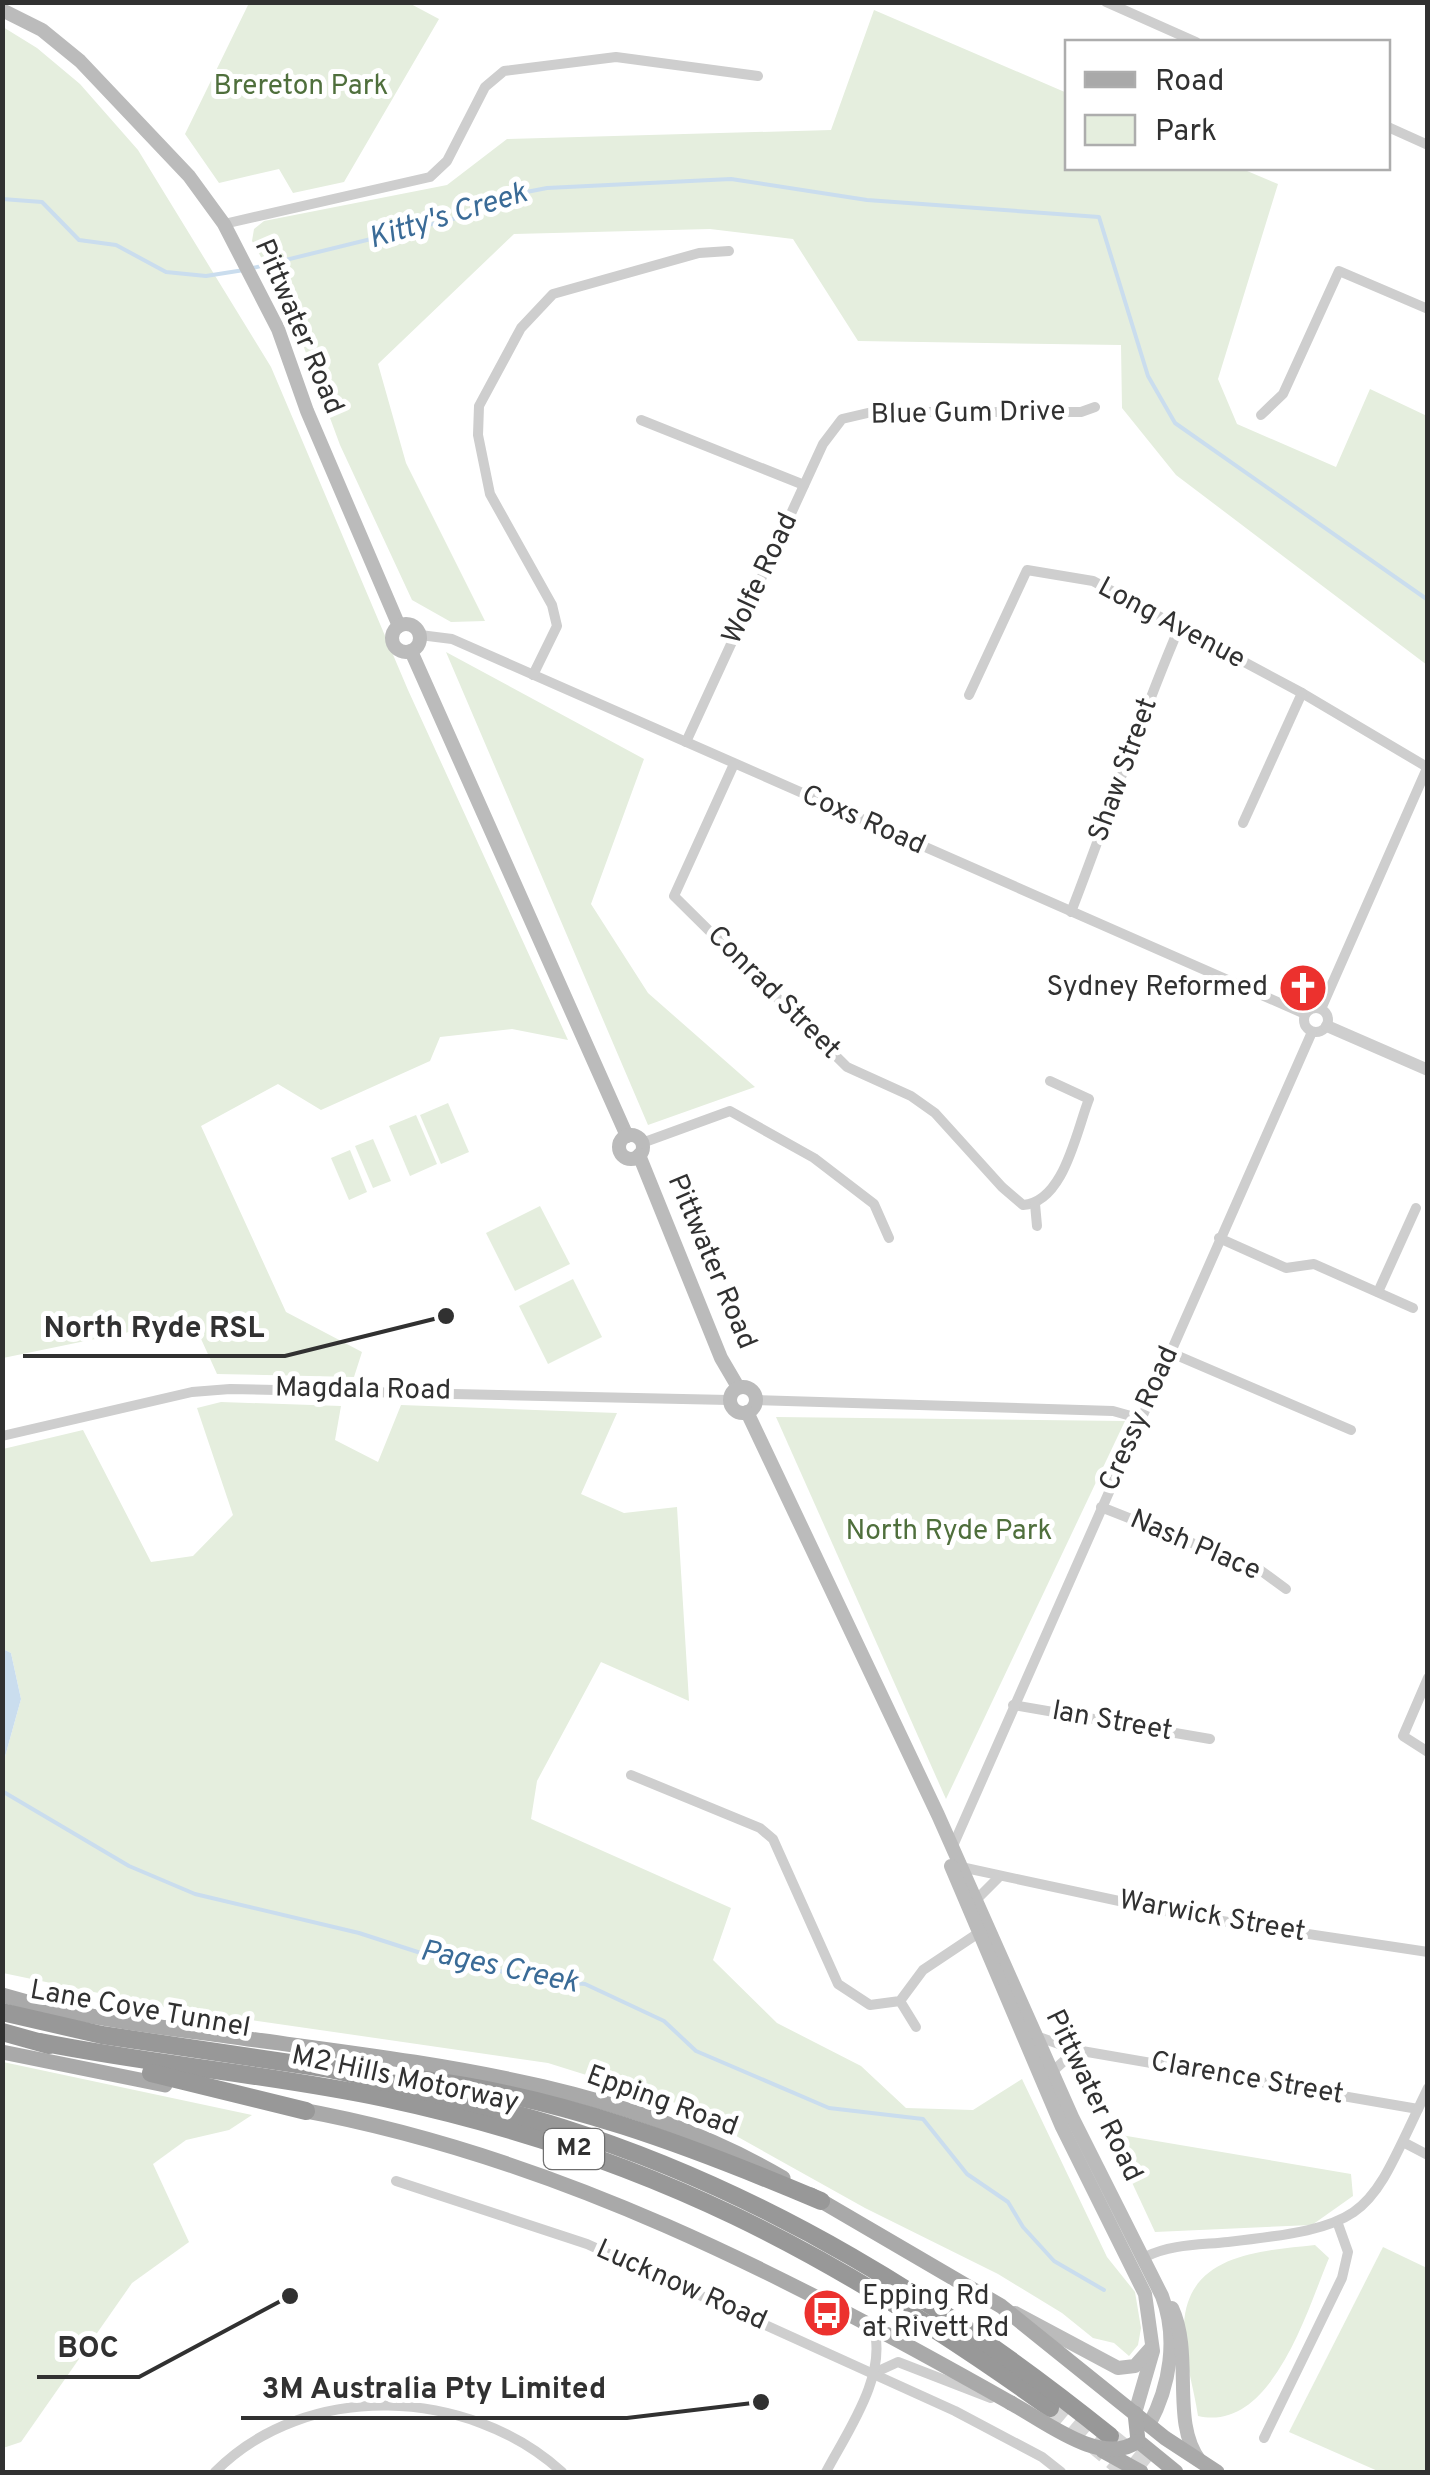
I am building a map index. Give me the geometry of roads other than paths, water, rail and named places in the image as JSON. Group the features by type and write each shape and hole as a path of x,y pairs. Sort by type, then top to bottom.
{"highway":[{"name":"Lane Cove Tunnel","path":"2,2012 102,2036 327,2068"},
{"name":"Lane Cove Tunnel","path":"2,2032 40,2042"},
{"name":"M2","path":"40,2042 306,2111"},
{"name":"M2 Hills Motorway","path":"40,2042 380,2097 477,2120 603,2158 701,2197 828,2260 968,2349 1050,2408"},
{"name":"M2","path":"327,2068 448,2083 557,2105 666,2138 822,2200"},
{"name":"M2 Hills Motorway","path":"327,2068 565,2129 729,2192 852,2255 944,2312 1106,2444"}],"main road":[{"name":"Pittwater Road","path":"2,10 42,30 80,61 189,176 224,224 252,274 399,626"},
{"path":"410,625 420,636 411,651 394,645 393,634 399,626 410,625"},
{"name":"Pittwater Road","path":"411,651 627,1136 620,1146 623,1155 641,1149 734,1394"},
{"path":"750,1389 751,1406 735,1410 734,1394 750,1389"},
{"name":"Pittwater Road","path":"751,1406 926,1794 976,1934 1062,2128 1162,2296 1169,2320 1170,2354 1164,2388 1140,2435"},
{"name":"Pittwater Road","path":"926,1794 1138,2260 1153,2340 1150,2370 1135,2413"},
{"name":"Epping Road","path":"2,1995 122,2022 508,2078 678,2130 747,2159 1001,2306 1135,2413 1140,2435 1210,2469"},
{"path":"2,2052 392,2129 600,2195 768,2270 1012,2403 1121,2451 1140,2435 1176,2472"},
{"path":"1162,2296 1173,2309 1182,2341 1186,2434 1210,2469"},
{"path":"1001,2306 1118,2368 1141,2362 1153,2340"},
{"path":"1106,2444 1141,2472"}],"street":[{"path":"1106,2 1192,40"},
{"path":"224,224 430,177 447,162 484,87 504,72 616,57 758,76"},
{"path":"1390,128 1428,145"},
{"path":"533,675 556,626 552,606 490,494 478,435 479,406 521,328 553,294 699,253 729,252"},
{"path":"1262,416 1277,403 1288,384 1339,272 1428,309"},
{"name":"Blue Gum Drive","path":"842,420 872,412 1081,412 1094,407"},
{"path":"640,420 804,485"},
{"name":"Wolfe Road","path":"686,742 823,444 842,420"},
{"name":"Long Avenue","path":"969,694 1028,570 1094,581 1427,767"},
{"name":"Shaw Street","path":"1071,912 1116,798 1139,719 1180,628"},
{"name":"Coxs Road","path":"420,636 452,639 1305,1014"},
{"path":"1242,823 1302,694"},
{"name":"Conrad Street","path":"734,764 674,896 847,1067 911,1096 935,1113 1002,1188 1023,1205 1035,1204"},
{"path":"1427,767 1321,1009 1305,1014 1304,1025 1312,1032 1327,1026 1428,1070"},
{"path":"1321,1009 1328,1016 1327,1026"},
{"name":"Cressy Road","path":"952,1848 1138,1418 1312,1032"},
{"path":"1037,1226 1035,1204 1052,1193 1089,1099 1050,1081"},
{"path":"641,1149 730,1111 814,1158 874,1204 889,1238"},
{"path":"1378,1292 1416,1208"},
{"path":"1219,1238 1286,1268 1314,1264 1413,1308"},
{"path":"1169,1352 1351,1430"},
{"name":"Magdala Road","path":"2,1436 192,1392 230,1389 734,1394"},
{"path":"751,1406 1113,1411 1138,1418"},
{"name":"Nash Place","path":"1101,1507 1260,1570 1286,1589"},
{"path":"1428,1678 1404,1736 1428,1752"},
{"name":"Ian Street","path":"1013,1705 1210,1739"},
{"path":"631,1775 760,1828 773,1839 838,1984 870,2005 900,2002 923,1970 976,1934"},
{"path":"938,1815 957,1818 968,1807"},
{"name":"Warwick Street","path":"961,1867 1189,1916 1428,1952"},
{"path":"998,1878 977,1905 976,1934 1000,1960"},
{"path":"900,2002 916,2027"},
{"name":"Clarence Street","path":"1036,2036 1076,2050 1418,2109"},
{"path":"1052,2072 1076,2050"},
{"path":"1138,2260 1173,2247 1310,2233 1338,2224 1362,2208 1379,2190 1428,2088"},
{"path":"1404,2142 1428,2155"},
{"name":"Lucknow Road","path":"396,2181 587,2244 1011,2439 1061,2472"},
{"path":"1264,2438 1342,2278 1348,2252 1338,2224"},
{"path":"826,2472 874,2374 877,2344 873,2326"},
{"path":"874,2374 898,2362 931,2378 1012,2403"},
{"path":"215,2472 231,2456 275,2430 325,2412 394,2404 460,2414 540,2453 562,2472"}],"water":[{"path":"3,1649 11,1653 21,1699 3,1764"}],"waterway":[{"name":"Kitty's Creek","path":"253,268 489,210 516,194 547,188 731,179 867,200 1099,217 1148,376 1175,423 1428,600"},
{"name":"Kitty's Creek","path":"2,199 42,202 79,240 116,245 166,272 206,276 244,270"},
{"name":"Pages Creek","path":"2,1791 129,1866 195,1894 359,1933 427,1955 544,1981 585,1984 664,2021 696,2051 829,2108 923,2119 967,2174 1008,2202 1023,2227 1054,2261 1104,2290"}],"tunnel":[{"path":"1050,2408 1126,2472"},
{"path":"1112,2438 1154,2472"}],"place":[{"name":"Sydney Reformed","path":"1303,988"},
{"name":"North Ryde RSL","path":"446,1316"},
{"name":"BOC","path":"290,2296"},
{"name":"Epping Rd at Rivett Rd","path":"827,2313"},
{"name":"3M Australia Pty Limited","path":"761,2402"}],"park label":[{"name":"Brereton Park","path":"301,87"},
{"name":"North Ryde Park","path":"949,1532"}]}
